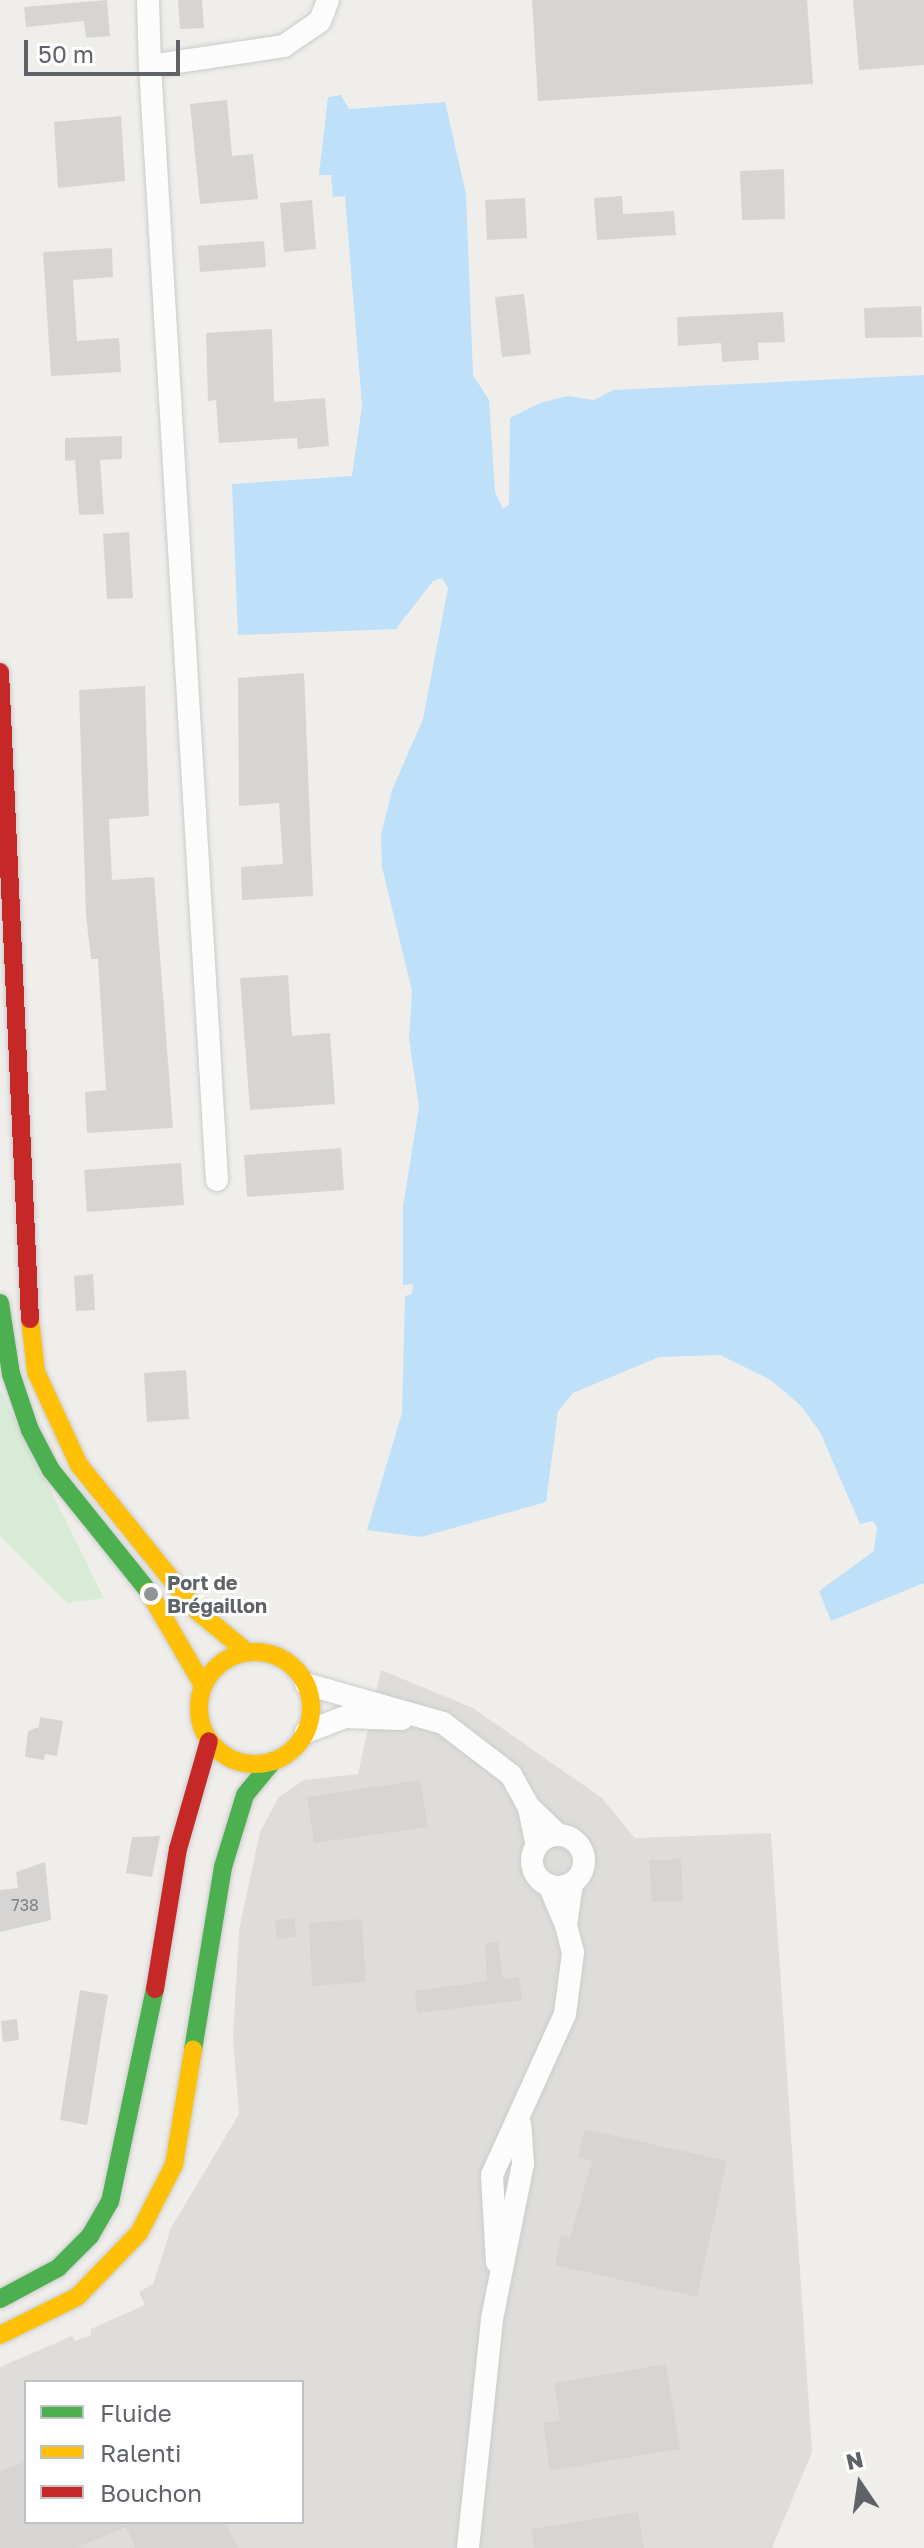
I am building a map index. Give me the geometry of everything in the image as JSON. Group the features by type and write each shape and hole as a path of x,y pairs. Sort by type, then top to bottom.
{"main road":[{"path":"0,672 22,1241 36,1372 54,1423 79,1465 136,1528 196,1610 247,1652"},
{"path":"0,1303 11,1374 37,1444 151,1594 203,1685"},
{"path":"0,2335 77,2297 119,2257 158,2198 174,2165 223,1867 245,1795 273,1761 306,1732 311,1708 306,1684 275,1656 247,1652 221,1663 203,1685 199,1714 209,1741 238,1762 273,1761"},
{"path":"0,2299 58,2268 90,2236 110,2202 147,2039 178,1849 209,1741"}],"street":[{"path":"148,0 217,1180"},
{"path":"150,66 284,46 320,21 328,0"},
{"path":"306,1684 443,1723 511,1775 529,1807 558,1835 576,1842 583,1855 560,1884 573,1953 565,2014 520,2125 523,2164 498,2275 468,2548"},
{"path":"306,1732 345,1717 443,1723"},
{"path":"529,1807 537,1846 533,1869 560,1884"},
{"path":"537,1846 558,1835"}],"shaded area":[{"path":"381,1670 473,1708 602,1798 635,1838 771,1833 812,2452 772,2548 0,2548 0,2367 72,2336 75,2341 91,2335 91,2329 145,2305 139,2292 153,2284 171,2228 239,2114 233,2038 239,1930 260,1832 279,1797 304,1780 358,1774"}],"green space":[{"path":"0,1389 104,1598 67,1603 0,1536"}],"water":[{"path":"341,95 349,109 445,102 466,194 473,375 489,400 495,492 503,509 509,505 510,418 540,403 568,396 594,400 613,390 924,375 924,1583 831,1621 819,1591 874,1551 877,1527 873,1521 860,1524 820,1432 801,1406 771,1380 720,1355 659,1357 573,1393 558,1411 546,1502 421,1537 367,1530 402,1413 405,1296 412,1294 413,1284 403,1285 403,1206 419,1107 409,1039 412,991 382,867 381,835 392,790 423,719 448,588 442,578 433,581 396,629 238,635 232,484 352,476 362,406 345,196 333,197 331,175 319,175 328,97"}],"building":[{"path":"107,0 110,36 86,38 84,21 26,27 24,7"},
{"path":"178,0 202,0 204,28 180,29"},
{"path":"532,0 807,0 813,84 538,101"},
{"path":"853,0 924,0 924,65 859,70"},
{"path":"227,100 232,156 253,154 258,199 200,204 190,104"},
{"path":"121,116 125,181 58,188 54,122"},
{"path":"784,169 785,219 742,220 740,171"},
{"path":"622,196 623,214 674,211 676,235 597,240 594,198"},
{"path":"525,198 527,238 487,240 485,200"},
{"path":"312,200 316,249 284,252 280,203"},
{"path":"264,241 266,267 200,272 198,246"},
{"path":"112,248 113,277 73,280 77,341 119,338 121,372 51,376 43,252"},
{"path":"524,294 531,354 502,357 495,297"},
{"path":"921,306 922,337 865,338 864,308"},
{"path":"783,312 785,342 758,343 759,360 722,362 721,343 678,346 677,317"},
{"path":"272,329 274,402 325,398 329,446 298,449 297,438 219,443 216,400 208,401 206,333"},
{"path":"122,436 122,459 100,460 104,514 79,515 75,460 65,461 65,438"},
{"path":"129,532 133,598 107,599 103,534"},
{"path":"304,673 313,896 242,900 241,867 283,864 279,803 239,806 238,678"},
{"path":"145,686 149,816 109,819 112,880 154,877 173,1128 87,1133 85,1092 106,1090 98,959 91,959 86,915 79,690"},
{"path":"288,975 292,1036 330,1033 335,1104 250,1110 240,978"},
{"path":"341,1148 344,1190 247,1197 244,1155"},
{"path":"181,1163 184,1205 87,1212 84,1170"},
{"path":"93,1274 95,1310 76,1311 74,1276"},
{"path":"186,1370 189,1419 147,1422 144,1373"},
{"path":"40,1717 63,1721 57,1756 45,1754 44,1760 25,1757 28,1731 39,1727"},
{"path":"420,1780 428,1827 314,1843 307,1797"},
{"path":"160,1836 152,1877 126,1873 132,1837"},
{"path":"681,1859 683,1901 652,1902 649,1860"},
{"path":"45,1862 51,1920 0,1932 0,1890 18,1888 16,1872"},
{"path":"294,1918 297,1936 277,1939 275,1920"},
{"path":"362,1919 366,1982 312,1986 309,1923"},
{"path":"498,1942 503,1979 519,1977 522,2000 417,2013 415,1991 487,1981 485,1943"},
{"path":"80,1990 108,1995 87,2125 60,2120"},
{"path":"17,2019 19,2040 3,2042 1,2021"},
{"path":"585,2129 727,2161 697,2297 555,2265 561,2235 570,2238 592,2161 578,2158"},
{"path":"666,2364 680,2449 550,2471 543,2423 560,2420 554,2383"},
{"path":"24,2462 24,2524 226,2524 238,2548 135,2548 126,2527 75,2548 0,2548 0,2472"},
{"path":"638,2512 644,2548 534,2548 531,2529"}],"traffic: fast":[{"path":"0,1303 11,1374 30,1430 51,1470 149,1592"},
{"path":"193,2050 223,1867 245,1795 273,1761"},
{"path":"0,2299 58,2268 90,2236 110,2202 155,1989"}],"traffic: slow":[{"path":"30,1319 36,1372 79,1465 196,1610 247,1652"},
{"path":"149,1592 203,1685"},
{"path":"255,1652 276,1656 295,1668 307,1687 311,1708 307,1729 295,1748 276,1760 255,1764 234,1760 215,1748 203,1729 199,1708 203,1687 215,1668 234,1656 255,1652"},
{"path":"0,2335 77,2297 139,2233 174,2165 193,2050"}],"traffic: jam":[{"path":"0,672 30,1319"},
{"path":"155,1989 178,1849 209,1741"}],"place":[{"name":"Port de Brégaillon","path":"151,1594"}]}
